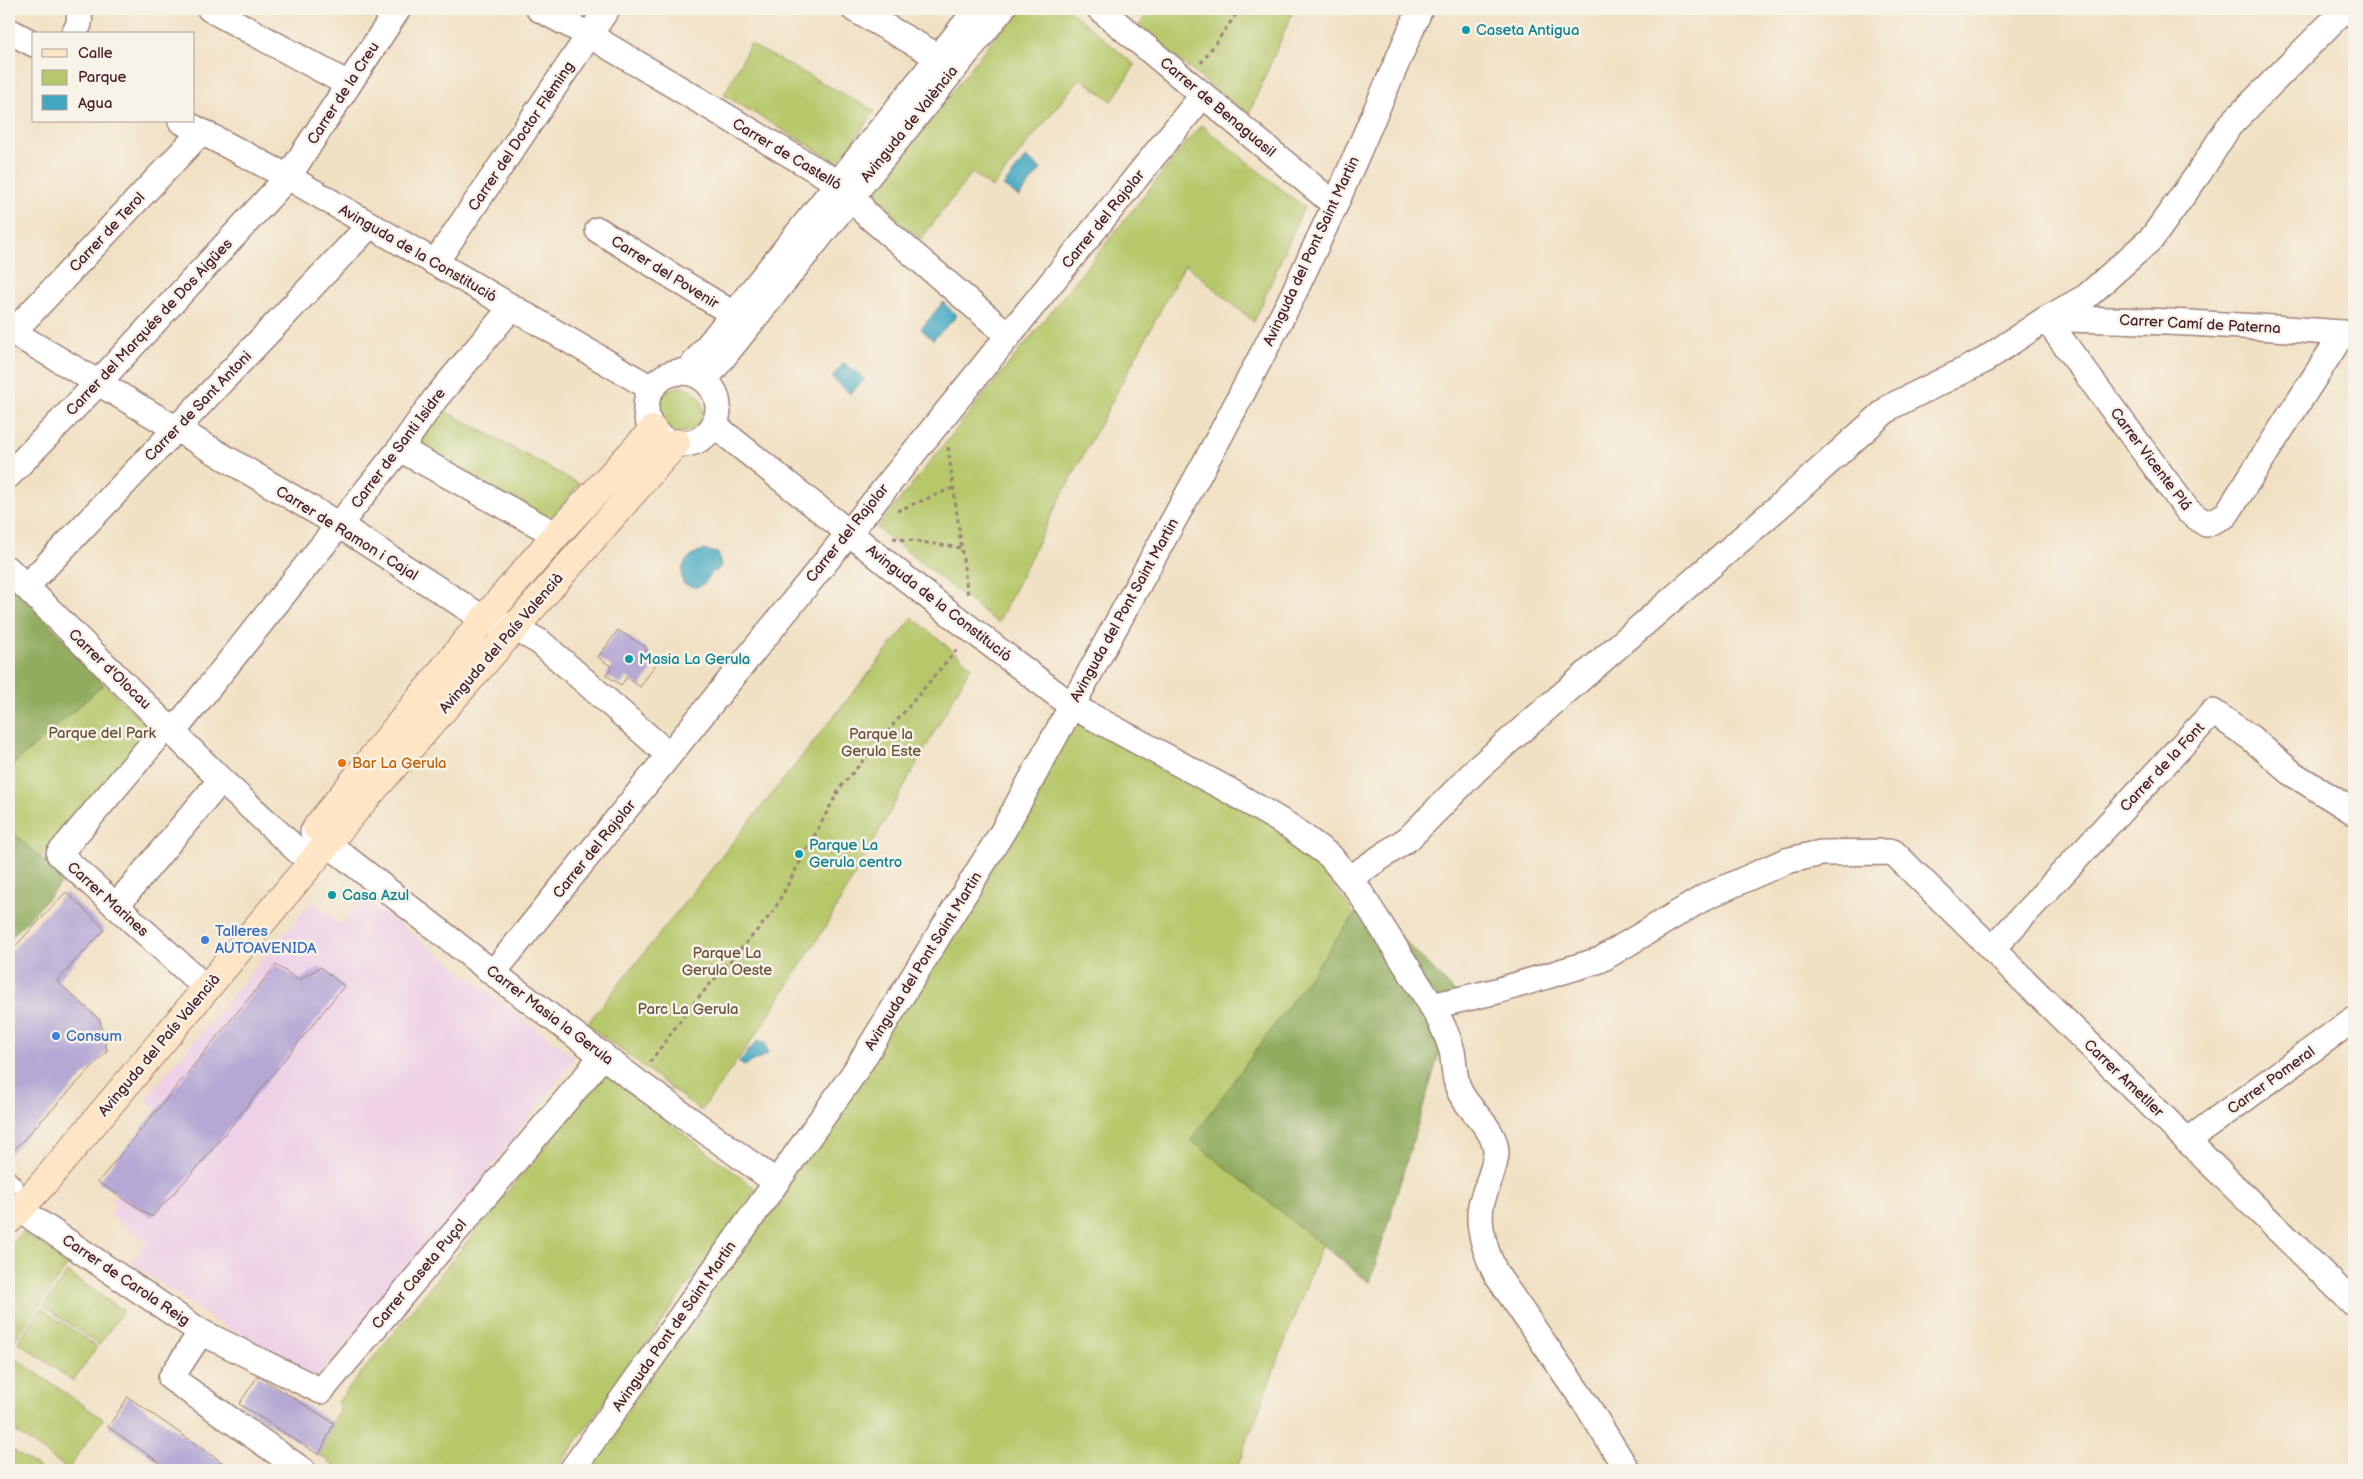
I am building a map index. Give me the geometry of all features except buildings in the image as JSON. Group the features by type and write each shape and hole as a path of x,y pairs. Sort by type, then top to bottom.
{"street":[{"path":"75,32 79,24 80,9"},
{"path":"210,9 348,84"},
{"name":"Carrer de la Creu","path":"288,177 398,9"},
{"name":"Carrer de Castelló","path":"539,9 589,35 845,189 865,214 1008,335"},
{"name":"Carrer del Doctor Flèming","path":"435,263 607,9"},
{"path":"854,9 939,57"},
{"name":"Avinguda de València","path":"696,376 845,189 939,57 977,9"},
{"name":"Avinguda de València","path":"696,376 733,314 1002,9"},
{"name":"Carrer de Benaguasil","path":"1100,9 1335,205"},
{"name":"Avinguda del Pont Saint Martin","path":"776,1182 859,1064 1003,831 1072,706 1222,432 1291,299 1335,205 1420,9"},
{"path":"1349,880 1409,838 1478,768 1890,407 1983,361 2046,319 2086,297 2152,238 2199,173 2229,126 2345,9"},
{"path":"9,31 32,43"},
{"name":"Carrer del Rajolar","path":"494,973 1008,335 1195,88"},
{"name":"Avinguda de la Constitució","path":"191,126 288,177 651,388"},
{"name":"Carrer de Terol","path":"11,331 191,126"},
{"name":"Carrer del Marqués de Dos Aigües","path":"9,475 98,383 288,177"},
{"name":"Carrer de Sant Antoni","path":"17,579 176,429 370,225"},
{"name":"Carrer del Povenir","path":"598,230 733,314"},
{"name":"Carrer de Santi Isidre","path":"171,728 339,525 400,449 435,399 512,307"},
{"name":"Carrer Camí de Paterna","path":"2046,319 2112,319 2272,327 2349,334"},
{"name":"Carrer Vicente Plá","path":"2046,319 2188,511 2206,524 2226,515 2349,334"},
{"name":"Carrer de Ramon i Cajal","path":"11,331 339,525 484,619 514,628 540,642 669,756"},
{"path":"666,375 696,376 716,396 717,416 714,425 707,434 698,440 676,443 668,441 653,430 646,409 647,398 651,388 666,375"},
{"name":"Avinguda de la Constitució","path":"714,425 972,630 1072,706 1166,755 1289,826 1330,856 1365,900 1432,1006 1442,1025 1452,1052 1453,1072 1460,1092 1489,1132 1496,1152 1481,1206 1481,1229 1486,1252 1496,1274 1588,1407 1627,1470"},
{"name":"Avinguda del País Valencià","path":"12,1200 48,1178 313,842 484,619 555,536 653,430"},
{"name":"Avinguda del País Valencià","path":"12,1200 194,977 313,842 514,628 676,443"},
{"path":"400,449 555,536"},
{"name":"Carrer d'Olocau","path":"17,579 171,728 221,780 313,842"},
{"name":"Carrer de la Font","path":"1992,949 2213,712 2251,738 2293,774 2354,812"},
{"name":"Carrer Marines","path":"171,728 59,854 194,977"},
{"path":"116,906 221,780"},
{"name":"Carrer Masia la Gerula","path":"313,842 494,973 636,1081 776,1182"},
{"name":"Carrer Ametller","path":"1432,1006 1506,989 1600,960 1705,897 1786,861 1821,853 1893,852 2354,1304"},
{"name":"Carrer Pomeral","path":"2187,1140 2354,1019"},
{"name":"Carrer Caseta Puçol","path":"201,1332 321,1391 589,1073 602,1054"},
{"name":"Avinguda Pont de Saint Martin","path":"572,1470 776,1182"},
{"name":"Carrer de Carola Reig","path":"12,1200 201,1332 171,1378 302,1470"}],"path":[{"path":"1195,88 1240,9"},
{"path":"636,1081 690,1006 773,912 840,788 972,630 955,487 942,416"},
{"path":"893,513 955,487"},
{"path":"886,537 962,548"}],"shaded area":[{"path":"364,897 575,1058 425,1253 316,1377 209,1317 132,1263 146,1242 110,1215 116,1206 112,1201 117,1194 98,1182 157,1110 145,1099 312,901 340,925"}],"green space":[{"path":"1016,9 1068,9 1135,65 1112,101 1080,78 992,188 972,173 921,239 871,198"},
{"path":"1152,9 1294,9 1248,116 1138,27"},
{"path":"750,44 875,111 838,163 724,95"},
{"path":"1201,125 1304,207 1254,322 1185,264 1051,516 998,623 877,528"},
{"path":"680,387 693,391 699,397 703,410 699,423 693,429 680,433 667,429 661,423 657,410 661,397 667,391"},
{"path":"442,409 579,484 546,525 416,445"},
{"path":"9,578 104,684 9,768"},
{"name":"Parc La Gerula","path":"913,618 971,666 829,921 759,1030 701,1111 587,1024"},
{"name":"Parque del Park","path":"104,684 151,730 40,858 9,829 9,768"},
{"path":"1072,706 1289,826 1416,997 1236,1470 584,1470 776,1182"},
{"path":"9,829 65,879 9,940"},
{"path":"1365,900 1457,994 1370,1283 1191,1140"},
{"path":"603,1073 756,1189 556,1470 342,1470 319,1455 332,1426 332,1421 342,1407 337,1403"},
{"path":"23,1232 69,1263 9,1348 9,1245"},
{"path":"67,1272 123,1311 99,1345 44,1306"},
{"path":"41,1308 97,1347 73,1381 18,1342"},
{"path":"9,1354 103,1419 68,1469 9,1427"},
{"path":"9,1448 41,1469 42,1470 9,1470"}],"water":[{"path":"1026,157 1041,169 1019,197 1003,186"},
{"path":"943,302 957,316 933,340 921,329"},
{"path":"844,363 865,379 850,394 832,377"},
{"path":"702,550 718,553 721,566 717,571 712,572 701,586 689,586 683,583 683,567 692,555"},
{"path":"758,1040 765,1042 768,1054 744,1066 739,1062"}],"place":[{"name":"Caseta Antigua","path":"1466,30"},
{"name":"Masia La Gerula","path":"629,659"},
{"name":"Bar La Gerula","path":"342,763"},
{"name":"Parque La Gerula centro","path":"799,854"},
{"name":"Casa Azul","path":"332,895"},
{"name":"Talleres AUTOAVENIDA","path":"205,940"},
{"name":"Consum","path":"56,1036"}],"park label":[{"name":"Parque la Gerula Este","path":"881,742"},
{"name":"Parque La Gerula Oeste","path":"727,962"}]}
